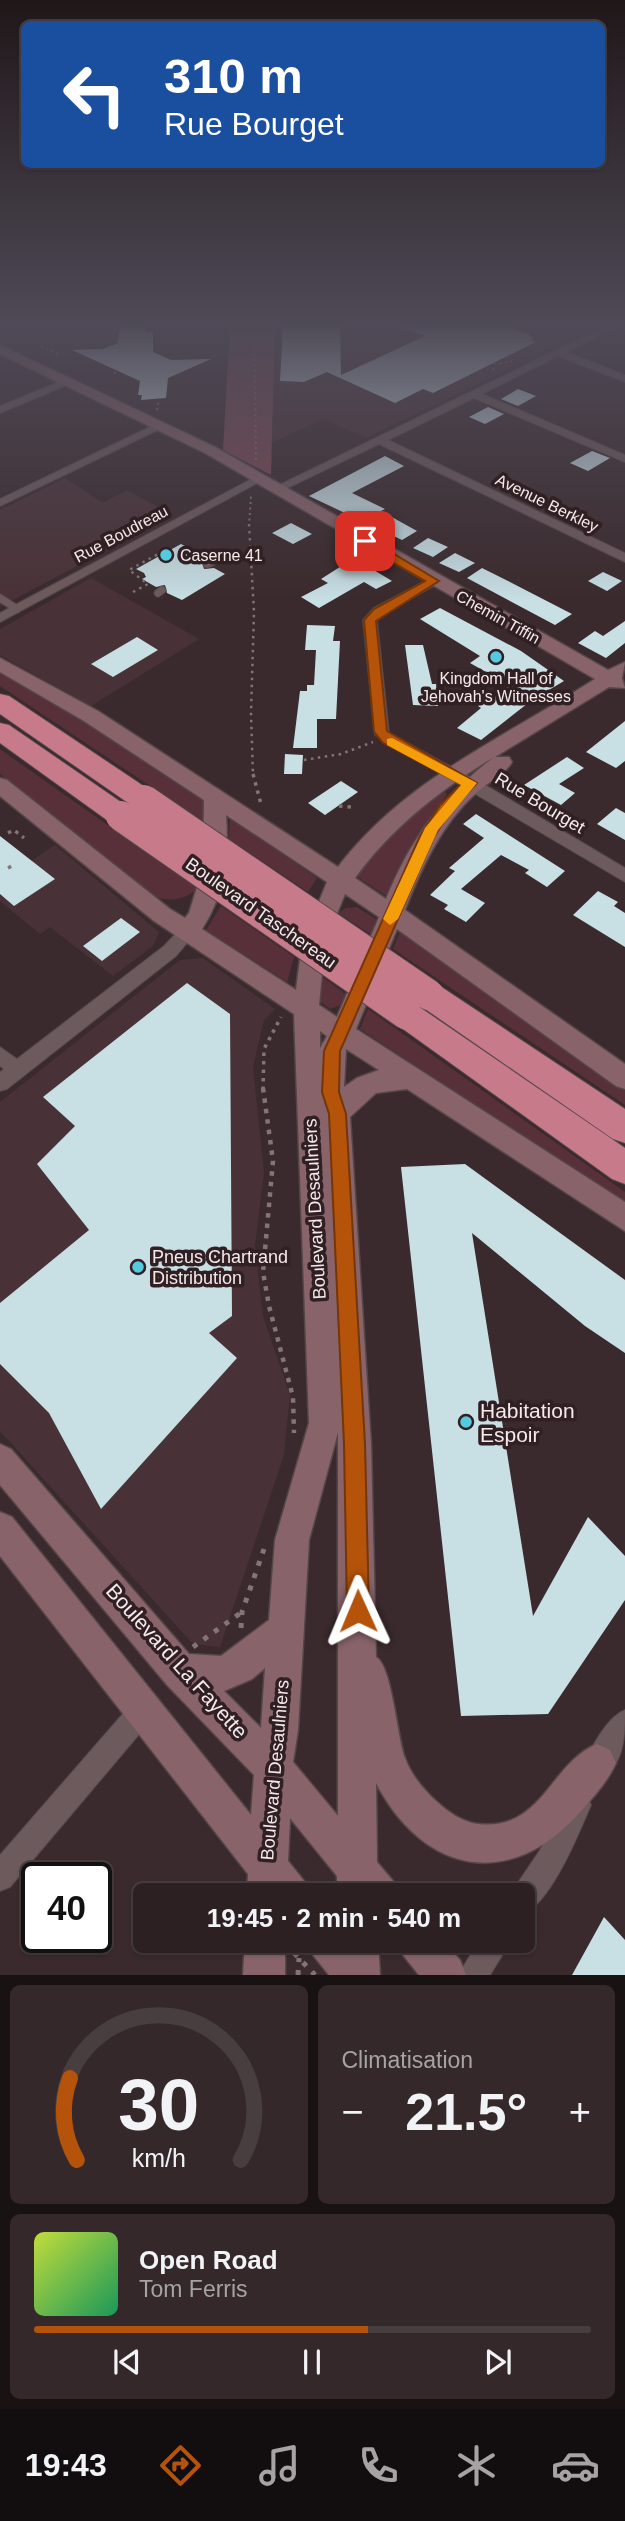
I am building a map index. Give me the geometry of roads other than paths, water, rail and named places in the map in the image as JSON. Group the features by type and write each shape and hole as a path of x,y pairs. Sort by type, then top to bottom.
{"highway":[{"name":"Boulevard Taschereau","path":"0,702 133,808 418,1005 625,1168"},
{"name":"Boulevard Taschereau","path":"0,731 133,808"},
{"name":"Boulevard Taschereau","path":"418,1005 625,1128"}],"street":[{"name":"Chemin Tiffin","path":"152,418 433,581 621,682"},
{"path":"275,490 425,418"},
{"path":"530,418 625,459"},
{"path":"0,503 158,421"},
{"name":"Avenue Berkley","path":"380,440 625,558"},
{"name":"Rue Boudreau","path":"0,618 257,479"},
{"name":"Rue Bourget","path":"433,581 379,611 370,620 379,725 384,737 625,876"},
{"path":"0,664 82,711 392,914 625,1078"},
{"name":"Boulevard Desaulniers","path":"275,1883 273,1768 279,1730 292,1540 325,1423 296,1011 316,944 341,882 383,827 411,801 461,779 621,682"},
{"name":"Boulevard Desaulniers","path":"364,1883 355,1444 337,1114 330,1092 332,1051 432,828 461,779"},
{"path":"0,785 122,884 296,1011 340,1033 407,1077 430,1087 625,1218"},
{"path":"0,1083 170,951 188,932 203,911 212,890 216,844 214,797"},
{"path":"0,1055 17,1070"},
{"path":"337,1114 351,1095 362,1087 379,1080 407,1077"},
{"name":"Boulevard La Fayette","path":"0,1460 184,1663 273,1768 362,1883"},
{"path":"0,1528 143,1710 273,1883"},
{"path":"184,1663 222,1674 239,1666 286,1629"},
{"path":"358,1632 391,1770 426,1822 477,1847 506,1843 534,1830 597,1763 625,1723"},
{"path":"0,1877 143,1710"},
{"path":"534,1883 550,1860 597,1763"},
{"path":"289,1954 357,1975 358,1953"},
{"path":"427,1953 445,1975"},
{"path":"473,1975 488,1953"}],"lane":[{"path":"0,598 17,609"}],"place":[{"name":"Caserne 41","path":"166,555"},
{"name":"Kingdom Hall of Jehovah's Witnesses","path":"496,657"},
{"name":"Pneus Chartrand Distribution","path":"138,1267"},
{"name":"Habitation Espoir","path":"466,1422"}]}
